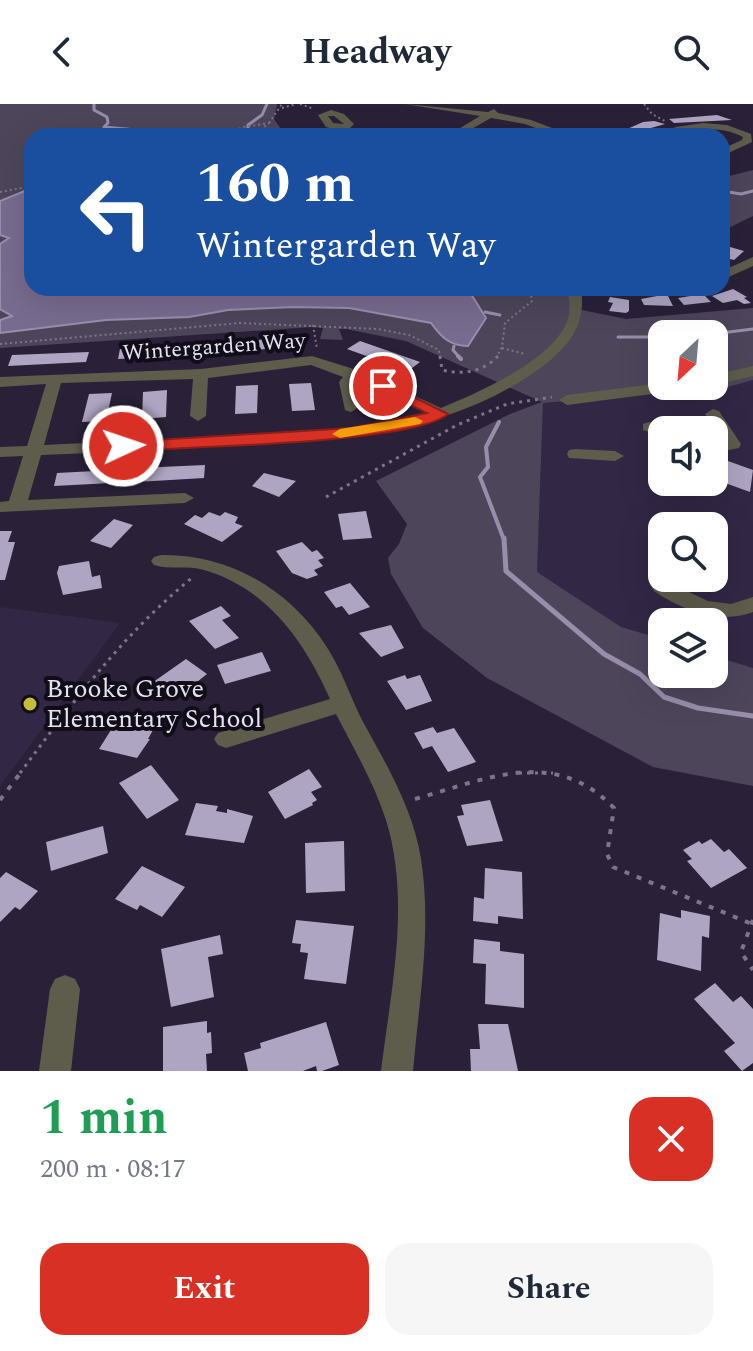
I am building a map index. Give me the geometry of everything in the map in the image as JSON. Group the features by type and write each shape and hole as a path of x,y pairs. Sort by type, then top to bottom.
{"street":[{"path":"409,104 431,108 442,105 496,108 548,128"},
{"path":"465,128 496,108"},
{"path":"679,128 724,128"},
{"path":"730,130 748,136 747,142 730,149"},
{"path":"730,272 753,261"},
{"path":"0,452 351,433 441,414 512,380 540,360 564,338 573,323 577,309 575,296"},
{"name":"Wintergarden Way","path":"0,382 201,374 316,361 355,374 441,414"},
{"path":"728,377 753,371"},
{"path":"198,416 201,374"},
{"path":"351,407 347,382 355,374"},
{"path":"55,379 32,451 8,506 185,498"},
{"path":"567,400 648,390"},
{"path":"575,454 615,456"},
{"path":"161,561 192,561 207,566 245,582 284,608 320,654 342,704 396,805 406,848 411,915 397,1071"},
{"path":"673,592 698,605 726,609 746,608 753,604"},
{"path":"226,739 342,704"},
{"path":"55,1071 65,989"}],"path":[{"path":"266,128 282,106 296,104"},
{"path":"644,104 652,114 679,128"},
{"path":"241,128 269,123"},
{"path":"0,192 24,188"},
{"path":"0,344 216,325 354,326 409,335 439,350 442,370 452,373 482,367 495,358 501,347 505,323 532,301 531,296"},
{"path":"313,325 316,361"},
{"path":"501,347 540,360"},
{"path":"326,497 489,411 548,396 567,400"},
{"path":"0,800 93,677 184,583 207,566"},
{"path":"415,799 515,773 547,770 580,780 602,791 614,808 607,854 613,867 752,922 741,952 753,970"}],"shaded area":[{"path":"0,104 277,104 274,119 280,128 24,128 24,296 575,296 577,309 626,319 753,308 753,380 728,387 728,320 648,320 648,394 543,403 537,572 621,627 648,635 648,688 728,688 728,660 753,668 753,786 653,767 487,678 423,628 391,574 388,558 399,544 407,524 376,481 510,414 542,402 406,341 346,329 339,329 343,340 320,339 323,328 0,348"},
{"path":"753,170 753,216 730,227 730,176"},
{"path":"24,191 24,296 472,296 486,318 468,346 446,340 431,323 349,308 228,310 189,317 106,320 0,333 0,320 12,316 0,309 0,244 9,238 0,235 0,201"},
{"path":"753,379 753,668 728,660 728,608 648,608 648,635 621,627 537,572 543,403 648,394 648,400 728,400 728,387"},
{"name":"Brooke Grove Elementary School","path":"0,607 120,623 0,786"}],"building":[{"path":"717,115 732,120 674,123 669,119"},
{"path":"643,122 665,124 651,128 630,128"},
{"path":"730,247 744,251 734,260 730,259"},
{"path":"730,290 747,297 744,298 751,303 744,304 737,300 723,303 712,296 730,296"},
{"path":"668,296 673,306 644,305 641,299"},
{"path":"705,296 711,302 684,305 678,298"},
{"path":"610,297 629,300 629,311 609,311 613,303 608,302"},
{"path":"298,335 302,345 228,353 225,344"},
{"path":"360,341 420,362 408,371 347,349"},
{"path":"195,345 194,355 118,359 120,349"},
{"path":"89,352 86,362 8,366 12,355"},
{"path":"311,383 315,410 292,411 289,384"},
{"path":"258,385 257,413 235,414 236,386"},
{"path":"167,390 166,417 142,419 143,392"},
{"path":"112,393 106,421 82,422 89,394"},
{"path":"728,461 753,470 750,492 728,484"},
{"path":"205,465 204,478 136,482 138,468"},
{"path":"114,470 111,483 54,486 57,473"},
{"path":"264,473 296,481 279,497 252,486"},
{"path":"366,511 372,538 343,540 338,514"},
{"path":"209,512 220,516 225,512 238,517 235,523 243,526 222,542 184,524 195,515 202,518"},
{"path":"114,519 133,525 111,548 90,541"},
{"path":"0,531 12,531 8,542 15,542 5,580 0,580"},
{"path":"302,542 324,558 318,560 323,566 314,570 318,575 307,579 292,573 276,551"},
{"path":"89,561 92,577 100,575 102,588 63,595 57,573 59,566"},
{"path":"350,583 370,607 349,615 342,606 336,608 324,592"},
{"path":"221,606 231,616 222,620 239,638 215,649 189,621"},
{"path":"391,625 404,648 381,657 359,633"},
{"path":"262,652 271,671 225,684 217,665"},
{"path":"186,659 207,674 169,700 149,685"},
{"path":"405,675 407,679 420,675 432,701 406,710 387,681"},
{"path":"137,711 155,715 148,729 153,730 150,739 137,758 99,749 116,722 129,725"},
{"path":"433,727 437,733 454,728 476,762 448,772 432,746 423,749 414,733"},
{"path":"151,765 179,800 147,819 119,783"},
{"path":"309,769 322,787 311,792 317,800 285,819 268,792"},
{"path":"490,800 503,841 467,846 457,816 464,815 461,805"},
{"path":"196,803 218,806 216,811 227,813 227,809 253,816 244,843 185,835"},
{"path":"103,826 108,853 51,871 46,842"},
{"path":"711,839 724,852 729,849 747,868 711,888 687,861 692,859 683,850 699,841 702,844"},
{"path":"344,841 345,891 306,893 305,843"},
{"path":"142,866 185,887 162,917 140,905 137,910 115,899"},
{"path":"485,868 522,872 523,919 498,916 498,924 473,921 474,897 484,899"},
{"path":"6,872 38,891 20,910 15,907 0,922 0,878"},
{"path":"681,910 710,916 709,938 702,936 701,971 657,960 660,913 681,918"},
{"path":"296,920 354,926 346,984 304,979 308,953 300,952 301,944 292,943"},
{"path":"220,935 223,954 208,957 214,997 171,1007 161,949"},
{"path":"474,939 500,942 500,951 524,954 524,1008 485,1004 486,964 473,963"},
{"path":"715,983 733,1002 741,996 753,1009 753,1063 742,1071 724,1051 735,1043 694,999"},
{"path":"207,1021 212,1053 206,1054 207,1071 163,1071 163,1027"},
{"path":"326,1022 339,1065 322,1071 317,1071 316,1066 303,1071 248,1071 244,1053 261,1048 260,1043"},
{"path":"478,1024 508,1024 518,1071 471,1071 470,1049 480,1049"}],"waterway":[{"path":"94,104 94,110 107,117 108,123 104,127 115,128"},
{"path":"248,128 262,115 267,104"},
{"path":"730,192 753,191"},
{"path":"485,312 500,315"},
{"path":"728,332 753,329"},
{"path":"618,337 648,337"},
{"path":"454,346 453,350 460,358"},
{"path":"499,422 486,447 488,467 480,477 504,540"},
{"path":"504,538 506,571 604,654 640,674 664,697 698,708 753,716"}],"slow traffic":[{"path":"340,434 415,421"}],"place":[{"name":"Brooke Grove Elementary School","path":"30,704"}],"route":[{"path":"123,446 351,433 441,414 383,386"}]}
